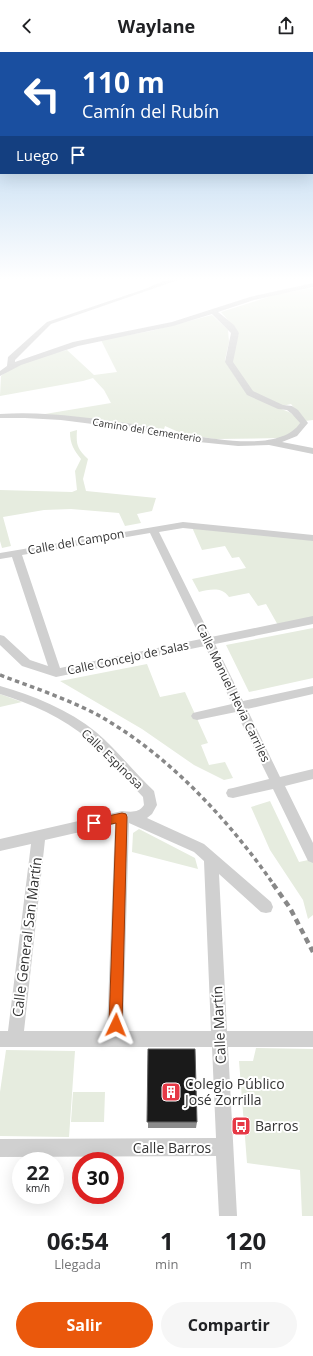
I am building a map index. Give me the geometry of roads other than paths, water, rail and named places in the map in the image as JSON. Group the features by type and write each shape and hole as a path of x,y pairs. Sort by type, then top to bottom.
{"street":[{"path":"11,366 11,359 37,334"},
{"path":"0,374 18,363 76,344 123,334"},
{"path":"235,334 229,362 250,393 281,407 289,408 295,412 304,423 313,421"},
{"name":"Camino del Cementerio","path":"0,416 27,415 63,417 156,430 177,436 206,440 270,442 313,450"},
{"name":"Camino del Cementerio","path":"270,442 294,435 300,430 304,423"},
{"name":"Calle del Campon","path":"0,556 183,525 196,525 313,538"},
{"name":"Calle Manuel Hevia Carriles","path":"153,529 313,857"},
{"path":"16,553 56,673"},
{"name":"Calle Concejo de Salas","path":"0,639 26,664 56,673 313,620"},
{"path":"26,664 43,659 49,653"},
{"name":"Calle Espinosa","path":"0,690 42,707 72,722 91,735 149,795 151,802 150,808 145,813 127,817"},
{"path":"197,716 313,690"},
{"path":"233,793 313,774"},
{"path":"115,1038 127,817"},
{"path":"0,845 127,817 199,848 266,907"},
{"name":"Calle General San Martín","path":"8,1039 39,836"},
{"name":"Calle Martín","path":"211,858 228,1216"},
{"path":"8,1039 313,1039"},
{"name":"Calle Barros","path":"0,1148 225,1148"}],"railway":[{"path":"0,675 84,708 122,730 147,748 194,789 216,812 237,836 274,885"},
{"path":"273,884 290,908 313,952"}],"place":[{"name":"Colegio Público José Zorrilla","path":"171,1092"},
{"name":"Barros","path":"241,1126"}]}
